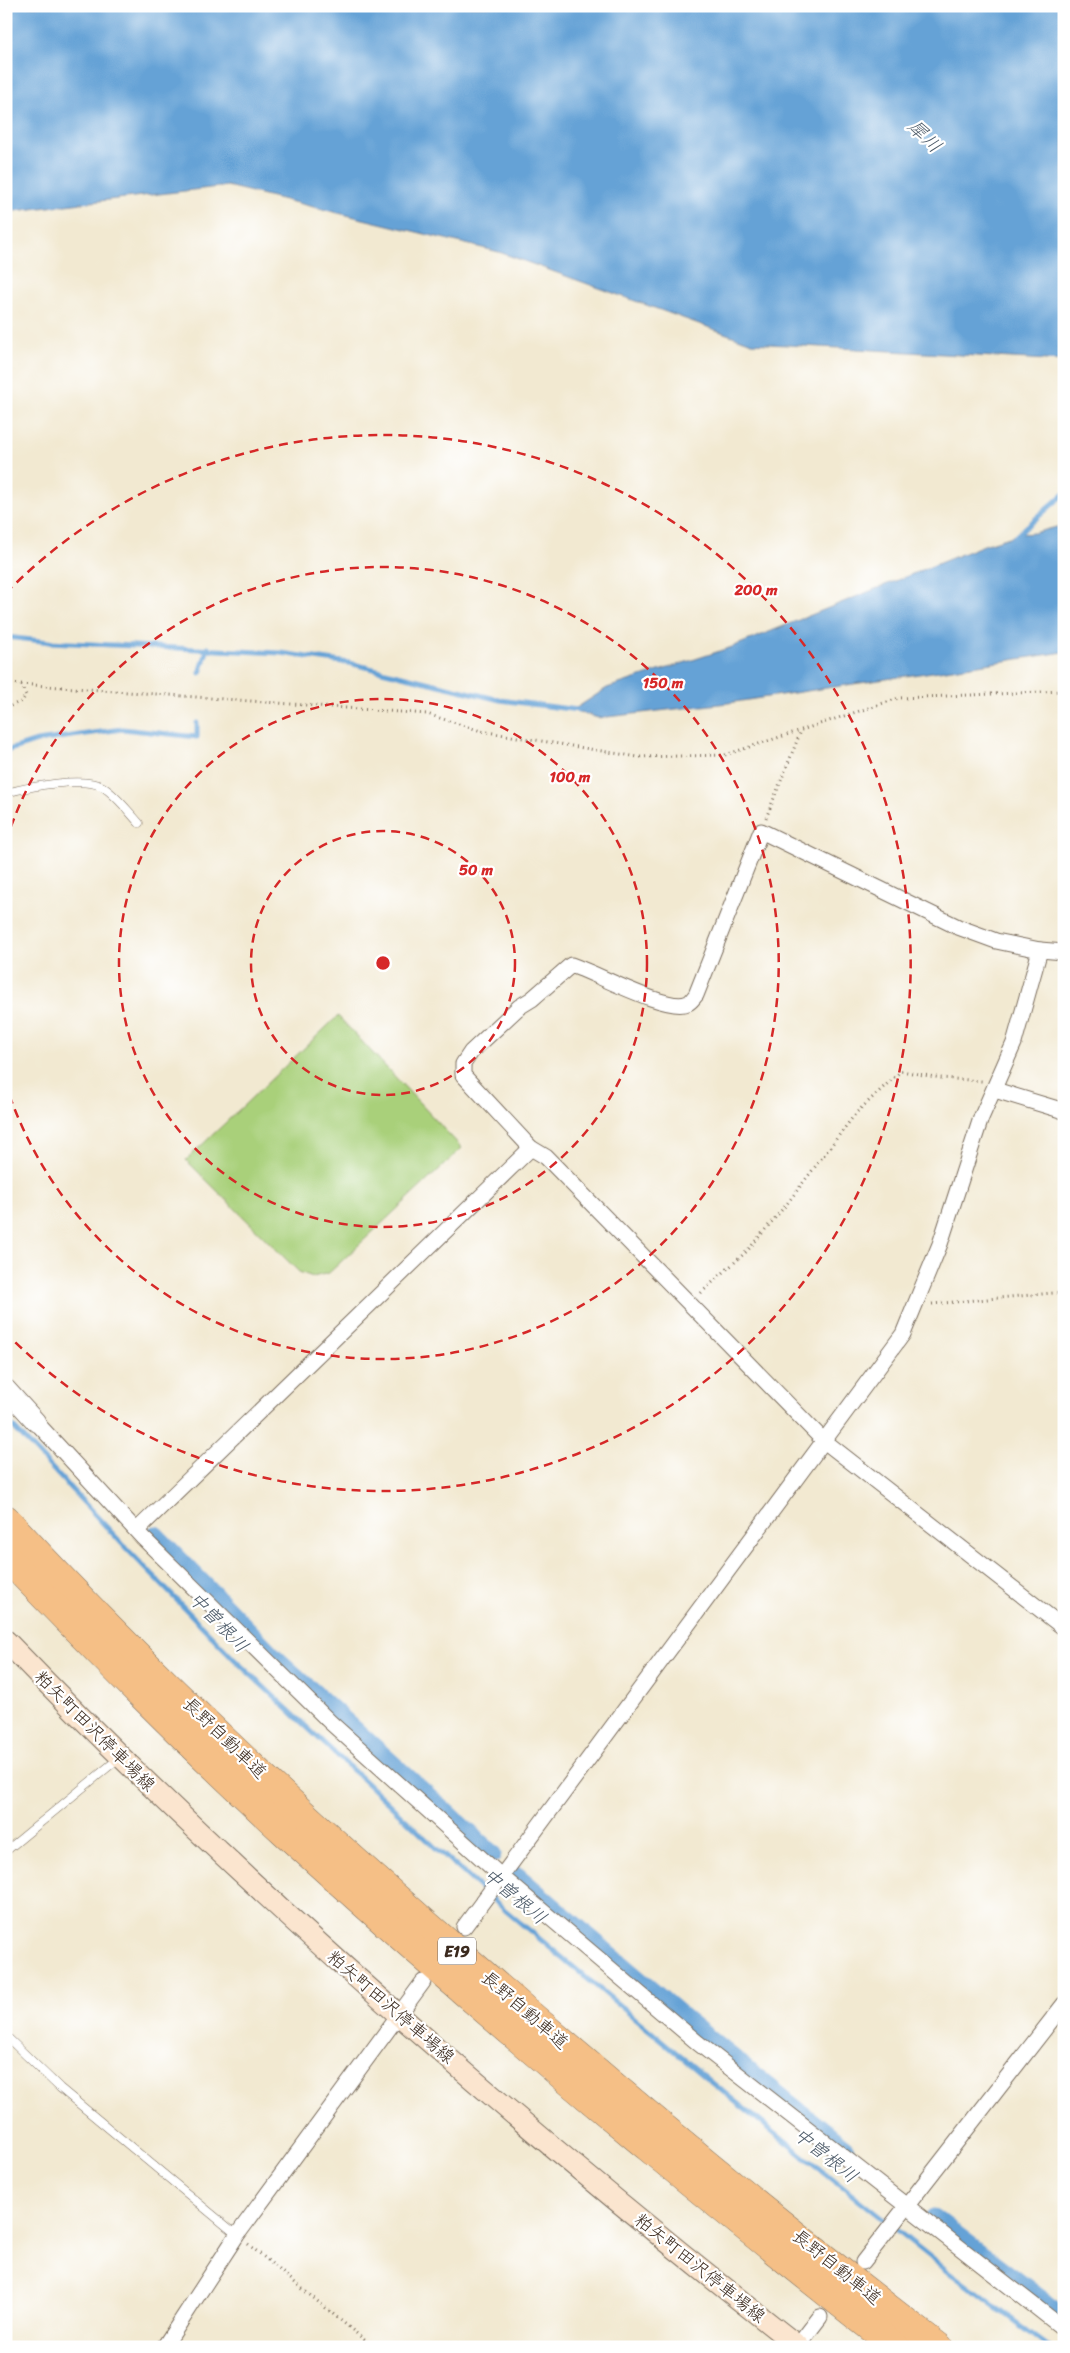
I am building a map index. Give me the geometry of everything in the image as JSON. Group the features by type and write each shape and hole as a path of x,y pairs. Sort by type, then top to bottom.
{"highway":[{"name":"長野自動車道","path":"6,1519 208,1724 411,1911 562,2042 712,2166 939,2347"},
{"name":"長野自動車道","path":"6,1557 92,1646 192,1744 281,1829 393,1930 545,2062 674,2169 896,2347"}],"main road":[{"name":"粕矢町田沢停車場線","path":"6,1641 120,1758 275,1904 399,2015 508,2110 652,2230 797,2346"}],"street":[{"path":"1064,952 1040,950 996,941 958,927 761,831 696,995 688,1003 675,1004 655,1000 571,965 532,1000 519,1007 471,1052 463,1064 463,1075 532,1148 546,1157 823,1440 1064,1628"},
{"path":"464,1927 903,1334 940,1244 981,1118 995,1090 1014,1043 1040,950"},
{"path":"995,1090 1064,1110"},
{"path":"137,1530 532,1148"},
{"path":"6,1389 137,1530 330,1722 499,1879 903,2211 1064,2329"},
{"path":"164,2347 238,2235 423,1982"},
{"path":"863,2262 1064,2004"},
{"path":"797,2346 820,2317"}],"lane":[{"path":"6,793 33,785 86,783 102,786 139,823"},
{"path":"6,1850 120,1758"},
{"path":"6,2036 60,2088 238,2235"}],"path":[{"path":"6,683 427,714 481,731 638,757 724,754 899,698 1064,691"},
{"path":"6,708 22,702 26,695 20,683"},
{"path":"761,831 801,730"},
{"path":"690,1304 747,1251 786,1206 856,1113 901,1071 941,1078 983,1081 995,1090"},
{"path":"916,1306 1064,1292"},
{"path":"238,2235 373,2347"}],"green space":[{"path":"338,1016 462,1148 329,1273 313,1277 299,1272 186,1160"}],"water":[{"name":"犀川","path":"6,6 1064,6 1064,361 752,343 499,252 227,186 6,212"},
{"path":"1064,525 1064,652 728,703 598,718 573,710 607,688 732,647 984,545 1019,534 1034,533"}],"waterway":[{"path":"1015,537 1064,494"},
{"path":"6,637 50,642 281,653 349,663 500,700 578,710"},
{"path":"200,673 208,648"},
{"path":"6,751 37,741 122,729 197,737 197,723"},
{"name":"中曽根川","path":"6,1419 127,1549 234,1659 438,1850 505,1910 727,2095 949,2272 1049,2347"},
{"path":"155,1535 275,1658 492,1854"},
{"path":"517,1876 688,2022 845,2149"},
{"path":"934,2218 1064,2317"}]}
